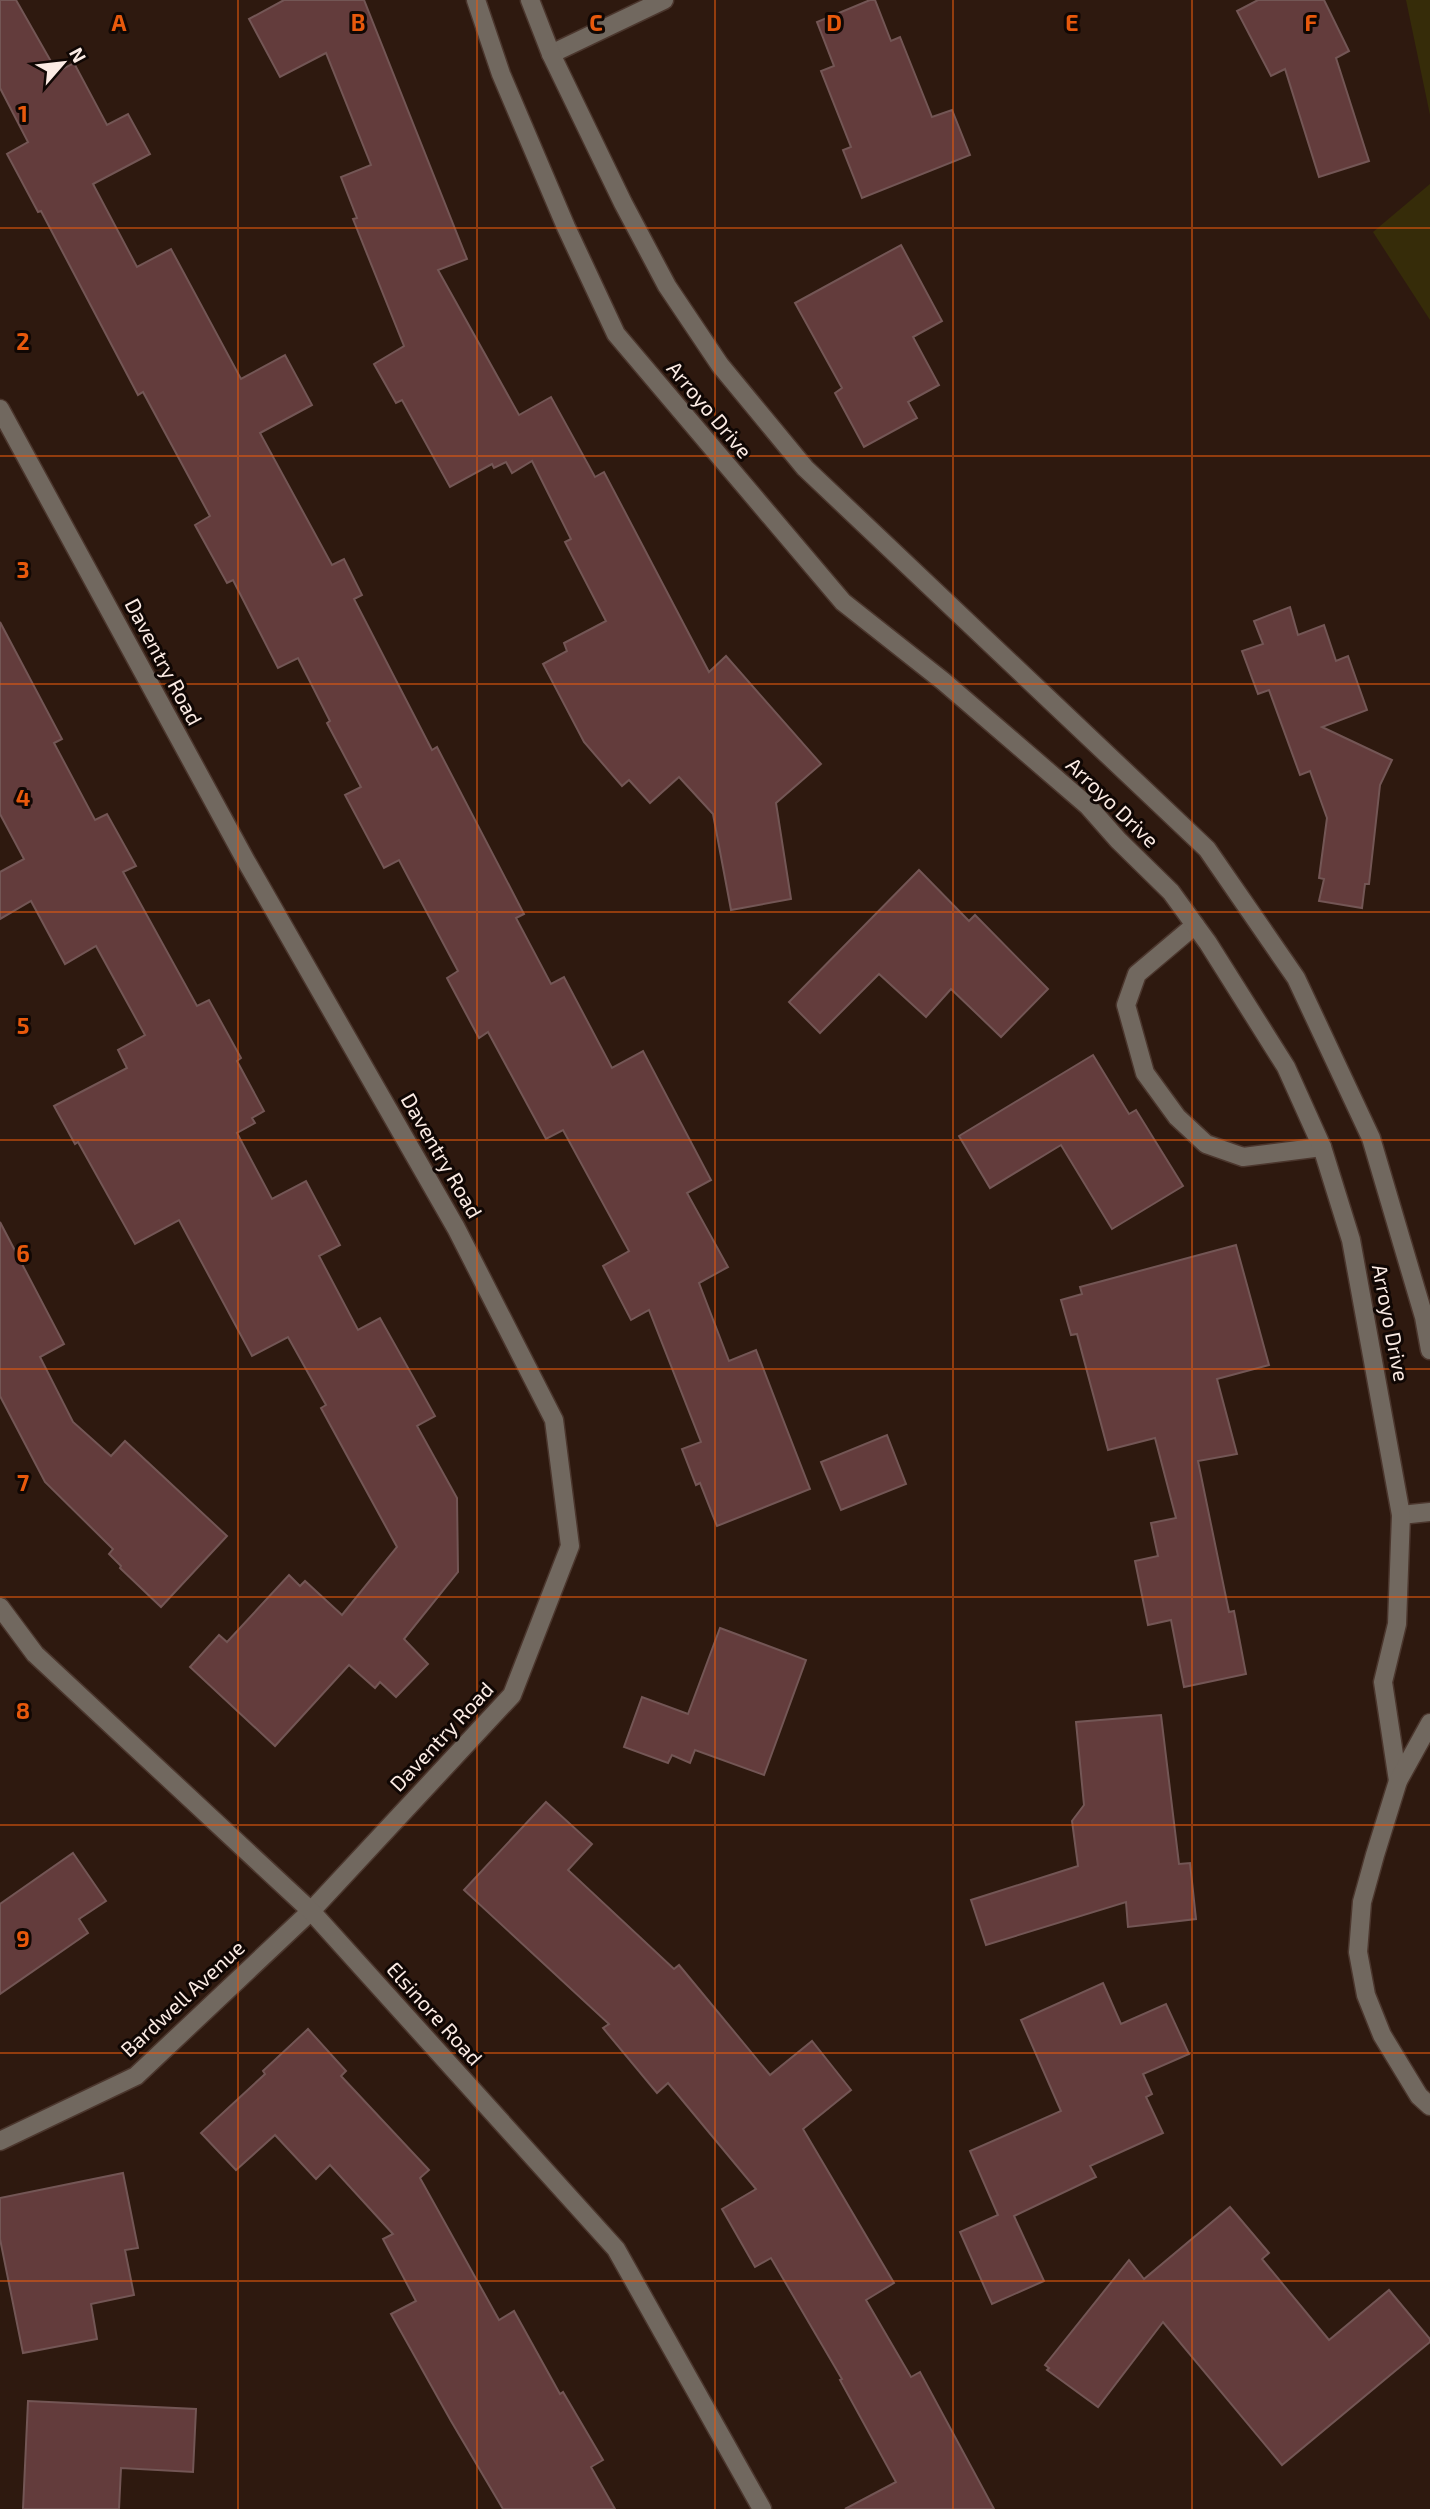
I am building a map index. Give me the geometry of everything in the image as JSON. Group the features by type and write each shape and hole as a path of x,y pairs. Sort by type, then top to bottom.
{"street":[{"name":"Arroyo Drive","path":"476,0 501,74 560,214 616,334 843,602 943,681 1087,806 1171,892 1248,1004 1286,1067 1322,1147 1351,1240 1401,1515 1397,1624 1383,1682 1398,1781"},
{"name":"Arroyo Drive","path":"530,0 551,54 623,203 667,286 720,365 805,468 1207,849 1289,967 1371,1138 1424,1317 1430,1350"},
{"path":"551,54 664,0"},
{"name":"Daventry Road","path":"0,409 246,861 456,1228 554,1420 570,1546 512,1695 311,1912"},
{"path":"1195,925 1137,974 1126,1005 1145,1073 1177,1117 1206,1144 1243,1157 1322,1147"},
{"path":"1401,1515 1430,1512"},
{"name":"Elsinore Road","path":"0,1607 35,1654 311,1912 616,2249 762,2509"},
{"name":"Arroyo Drive","path":"1430,1723 1398,1781 1362,1902 1358,1952 1366,1995 1382,2035 1419,2096 1430,2106"},
{"name":"Bardwell Avenue","path":"0,2141 136,2076 311,1912"}],"shaded area":[{"path":"1406,0 1430,0 1430,115"},
{"path":"1430,184 1430,320 1373,232"}],"building":[{"path":"0,0 16,0 57,72 74,63 107,125 128,114 150,154 93,184 137,267 171,249 241,379 285,355 312,405 260,433 332,565 344,559 362,595 354,599 432,750 437,747 524,914 516,918 551,984 564,977 612,1068 643,1051 711,1180 687,1193 728,1267 699,1283 729,1361 756,1350 810,1489 717,1526 700,1483 696,1485 682,1449 701,1442 649,1310 631,1320 603,1266 629,1251 563,1130 546,1139 488,1032 479,1038 447,978 458,971 399,860 384,868 345,795 361,787 327,723 330,721 298,658 278,668 233,580 227,583 195,525 210,516 143,392 138,395 41,211 38,212 7,154 28,142 0,88"},
{"path":"284,0 364,0 467,259 438,270 519,415 551,397 595,477 604,472 709,672 726,656 821,764 776,803 791,899 731,910 713,814 679,777 650,803 629,780 622,786 584,742 543,664 567,651 564,643 606,621 565,542 571,539 532,461 512,473 506,462 494,468 492,464 450,487 402,400 396,403 374,364 404,346 353,219 357,218 341,177 371,165 326,53 280,77 249,19"},
{"path":"875,0 891,41 900,37 932,117 952,110 970,155 862,198 843,150 851,147 821,71 834,66 817,22"},
{"path":"1258,0 1324,0 1349,51 1336,58 1369,161 1319,177 1285,69 1271,76 1237,11"},
{"path":"901,245 942,321 913,337 939,385 908,402 917,418 864,447 835,393 842,388 795,303"},
{"path":"1290,607 1298,635 1324,625 1336,661 1348,656 1367,710 1322,727 1392,760 1380,785 1369,884 1365,884 1362,908 1319,901 1324,879 1319,878 1327,818 1310,771 1300,775 1269,690 1258,694 1242,651 1263,644 1254,621"},
{"path":"0,622 62,739 54,743 95,820 107,814 136,866 123,872 197,1006 209,1000 241,1058 237,1061 264,1111 252,1118 255,1123 237,1133 272,1199 306,1181 340,1245 319,1256 358,1330 380,1318 435,1416 417,1426 457,1498 458,1572 404,1639 428,1664 396,1697 380,1682 375,1688 349,1665 275,1746 190,1667 219,1635 227,1642 289,1575 300,1586 305,1581 342,1615 397,1547 321,1408 326,1405 288,1337 252,1356 179,1220 135,1244 78,1142 75,1144 54,1106 127,1068 118,1050 145,1035 96,946 65,964 31,901 0,919 0,872 24,859 0,814"},
{"path":"919,870 969,921 975,915 1048,989 1001,1037 951,989 926,1017 879,974 820,1033 789,1002"},
{"path":"1093,1055 1129,1114 1136,1110 1183,1186 1112,1229 1061,1145 990,1188 959,1136"},
{"path":"0,1222 64,1344 40,1357 73,1422 111,1456 125,1441 227,1536 161,1607 120,1568 109,1554 113,1549 45,1482 0,1396"},
{"path":"1236,1245 1269,1365 1217,1379 1237,1454 1198,1461 1229,1612 1234,1611 1246,1674 1184,1687 1171,1620 1148,1625 1135,1561 1158,1556 1151,1523 1176,1518 1155,1438 1108,1450 1077,1334 1071,1335 1061,1300 1082,1294 1080,1287"},
{"path":"887,1435 906,1484 841,1510 821,1462"},
{"path":"720,1628 806,1660 764,1775 695,1750 690,1763 672,1755 668,1763 624,1747 642,1697 688,1714"},
{"path":"1161,1715 1179,1864 1190,1863 1196,1919 1128,1927 1126,1902 986,1945 971,1900 1078,1866 1072,1821 1084,1805 1076,1722"},
{"path":"546,1802 592,1844 568,1870 674,1969 679,1965 770,2075 812,2041 851,2090 803,2129 894,2283 866,2300 911,2377 920,2372 994,2509 845,2509 896,2482 840,2380 842,2379 771,2258 755,2267 722,2209 756,2189 668,2083 657,2093 603,2028 609,2024 464,1890"},
{"path":"73,1853 106,1901 79,1919 88,1933 0,1994 0,1904"},
{"path":"1103,1983 1121,2024 1166,2004 1189,2054 1143,2074 1152,2094 1146,2097 1163,2133 1090,2166 1096,2177 1014,2216 1044,2281 992,2304 960,2232 998,2215 970,2151 1061,2111 1021,2020"},
{"path":"308,2029 346,2071 341,2076 429,2170 420,2178 499,2320 514,2311 560,2394 563,2392 603,2460 591,2467 615,2509 503,2509 391,2314 416,2301 383,2239 393,2234 330,2165 316,2179 275,2135 236,2170 201,2133 265,2074 263,2071"},
{"path":"123,2173 138,2248 125,2250 134,2295 91,2304 97,2339 23,2353 0,2239 0,2198"},
{"path":"1230,2207 1269,2253 1262,2259 1329,2340 1389,2290 1430,2339 1430,2342 1282,2465 1163,2322 1098,2407 1047,2370 1049,2368 1045,2365 1129,2260 1144,2279"},
{"path":"28,2401 196,2409 193,2472 121,2468 119,2509 23,2509"}]}
